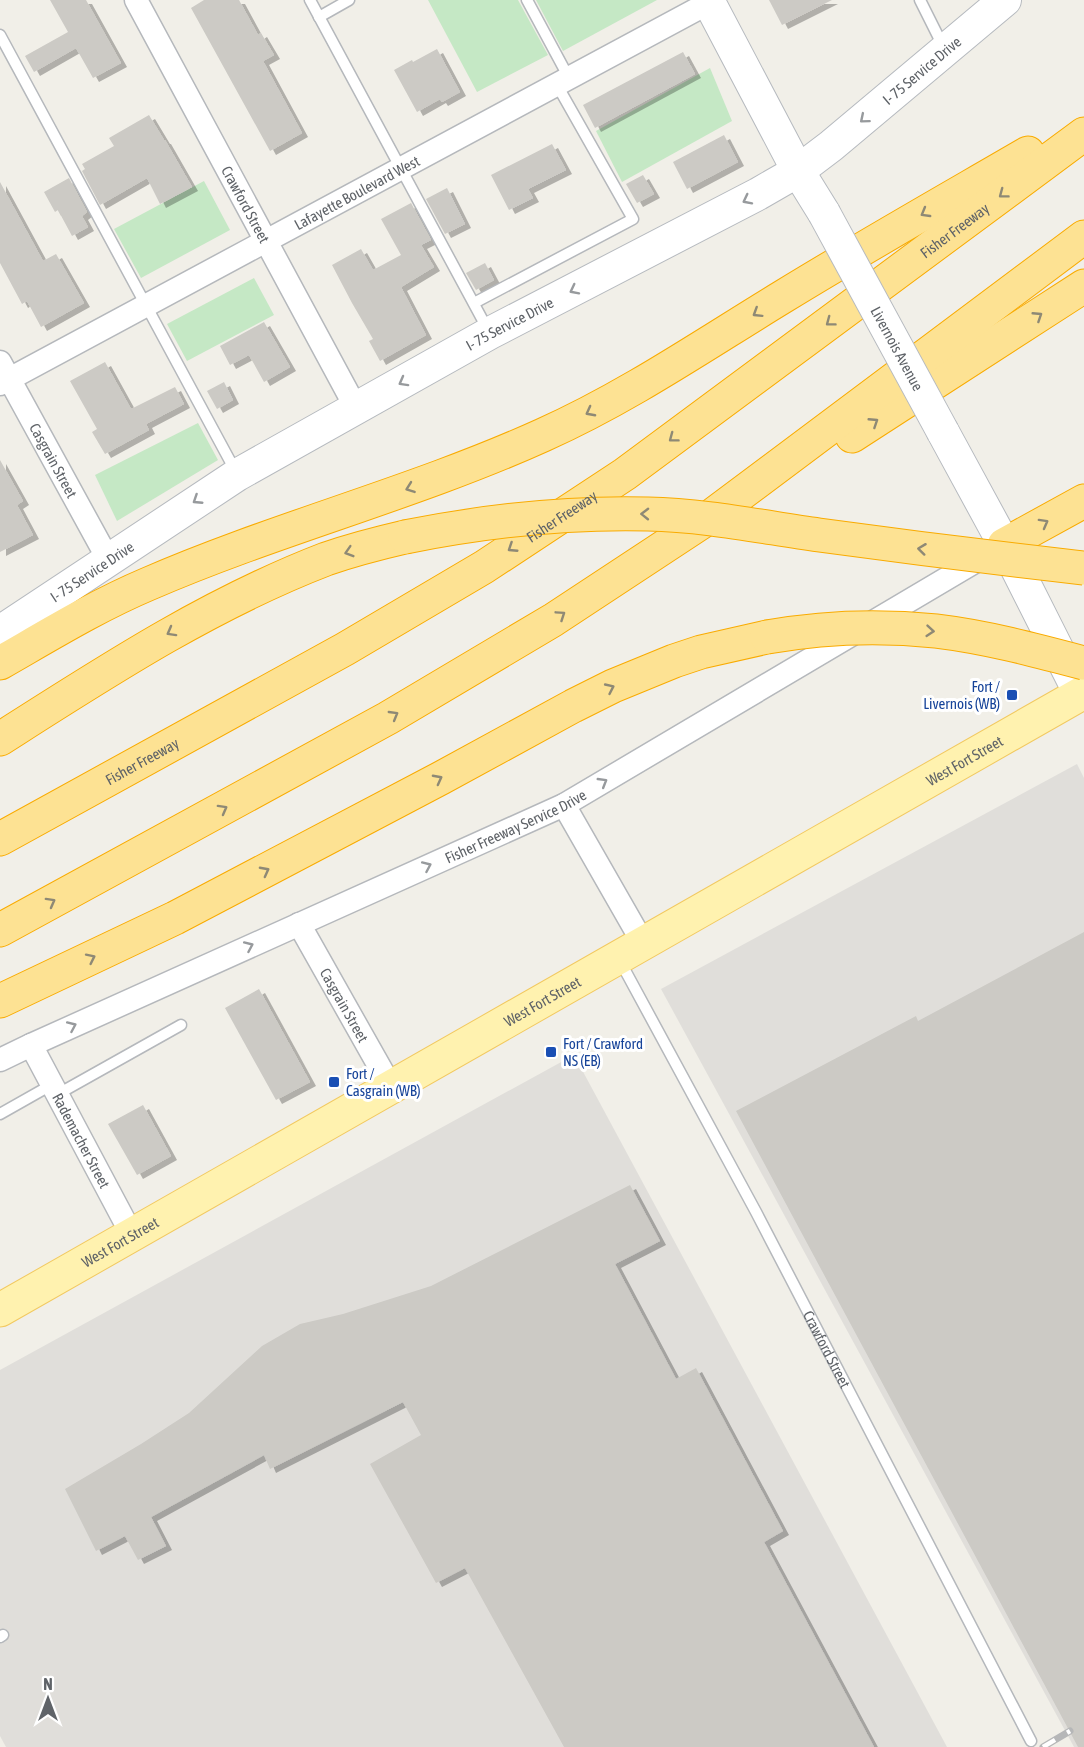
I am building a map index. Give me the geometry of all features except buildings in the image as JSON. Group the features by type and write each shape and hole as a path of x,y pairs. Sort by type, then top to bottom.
{"highway":[{"path":"0,663 84,614 148,584 246,546 463,469 573,421 638,387 786,295 1084,120"},
{"name":"Fisher Freeway","path":"0,839 345,649 484,567 625,474 1084,134"},
{"path":"0,930 388,718 553,620 714,514 1084,237"},
{"path":"714,514 837,445 1084,286"},
{"path":"1004,544 1084,501"},
{"path":"0,739 120,663 208,612 327,559 405,537 469,525 578,514 650,514 735,522 910,547 1084,568"},
{"path":"0,1001 175,918 613,686 701,652 767,637 838,628 873,627 937,631 1014,645 1083,687"}],"main road":[{"name":"I- 75 Service Drive","path":"0,633 237,475 490,333 798,171 1005,0"},
{"name":"Livernois Avenue","path":"710,1 798,171 824,213 1083,687"},
{"name":"West Fort Street","path":"0,1311 1083,687"}],"street":[{"name":"Crawford Street","path":"136,0 356,408"},
{"name":"Lafayette Boulevard West","path":"3,375 146,305 710,1"},
{"name":"Casgrain Street","path":"3,375 108,559"},
{"name":"Fisher Freeway Service Drive","path":"0,1060 564,805 1004,544"},
{"path":"564,805 630,950"},
{"name":"Casgrain Street","path":"299,924 391,1087"},
{"name":"Rademacher Street","path":"31,1045 132,1235"}],"lane":[{"path":"310,0 490,333"},
{"path":"319,17 350,0"},
{"path":"474,303 633,219 563,81 527,0"},
{"path":"920,0 945,49"},
{"path":"0,35 237,475"},
{"name":"Crawford Street","path":"630,950 756,1212 1031,1741"},
{"path":"0,1114 56,1089 181,1025"}],"shaded area":[{"path":"1077,764 1084,778 1084,1747 1074,1747 661,989"},
{"path":"574,1055 947,1747 6,1747 0,1736 0,1370"}],"green space":[{"path":"428,0 518,0 548,55 477,92"},
{"path":"536,0 657,0 563,51"},
{"path":"710,68 732,121 622,182 596,131"},
{"path":"204,181 230,230 141,278 114,229"},
{"path":"254,278 274,315 187,361 167,324"},
{"path":"198,423 218,460 117,521 95,475"}],"railway":[{"path":"1043,1747 1070,1731"}],"place":[{"name":"Fort / Livernois (WB)","path":"1012,695"},
{"name":"Fort / Crawford NS (EB)","path":"551,1052"},
{"name":"Fort / Casgrain (WB)","path":"334,1082"}]}
